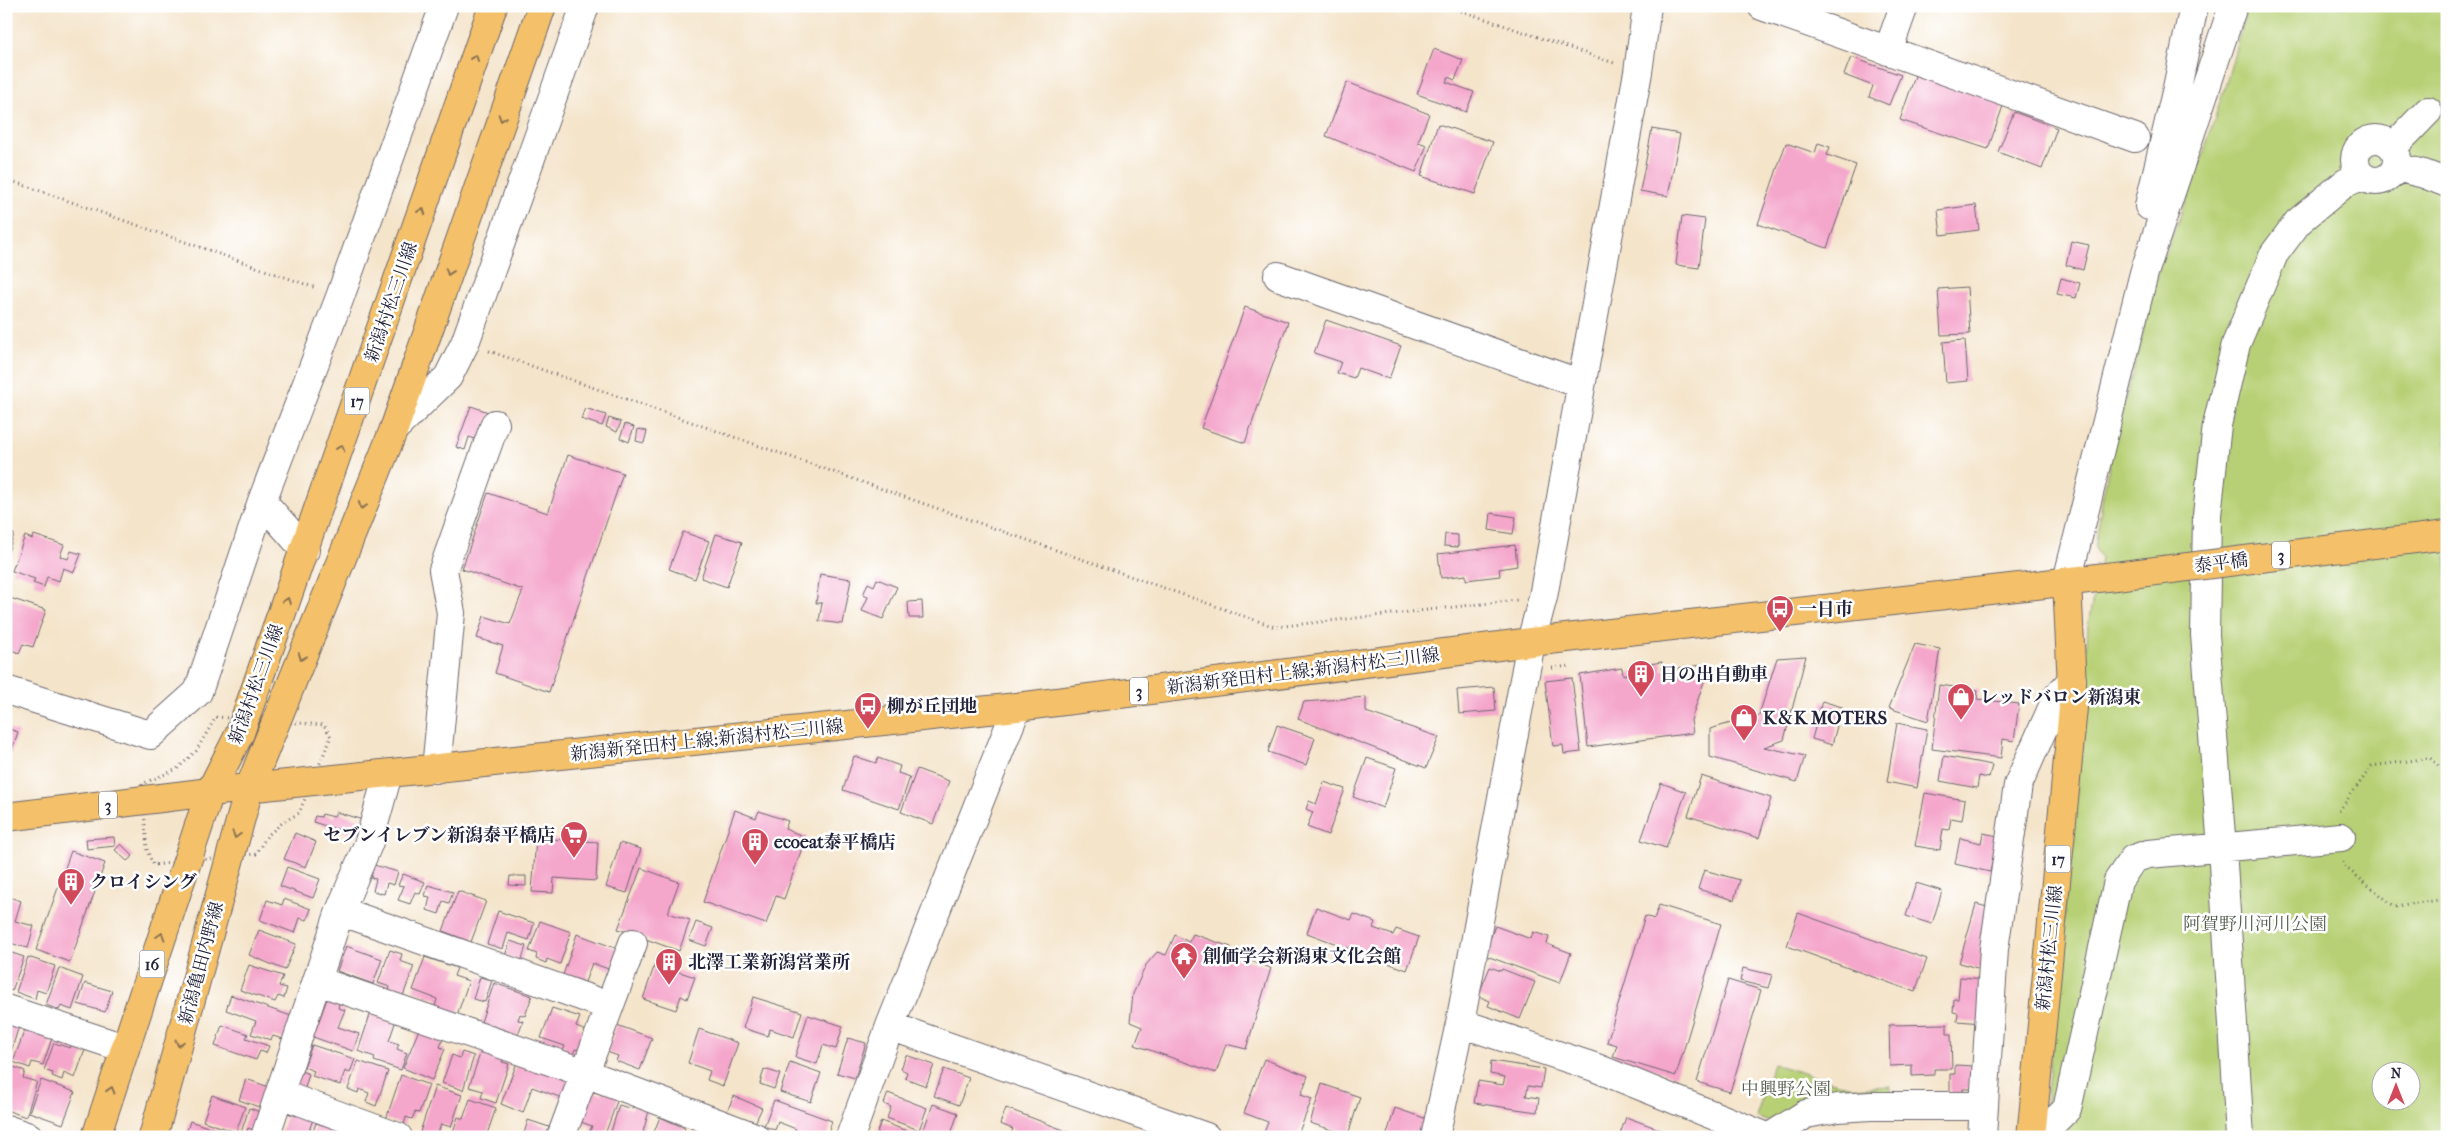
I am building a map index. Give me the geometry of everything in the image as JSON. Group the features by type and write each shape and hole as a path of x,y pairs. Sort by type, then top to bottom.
{"main road":[{"name":"新潟村松三川線","path":"210,792 240,733 493,6"},
{"name":"新潟村松三川線","path":"249,788 394,429 542,6"},
{"name":"泰平橋","path":"2067,580 2115,576 2447,535"},
{"name":"新潟村松三川線","path":"2031,1137 2073,708 2067,580"},
{"name":"新潟新発田村上線;新潟村松三川線","path":"210,792 1017,707 1531,642 2067,580"},
{"name":"新潟亀田内野線","path":"153,1137 249,788"},
{"name":"3","path":"6,817 210,792"},
{"name":"16","path":"96,1137 210,792"}],"street":[{"path":"6,690 150,735 198,692 262,501 340,297 444,6"},
{"path":"394,429 448,377 465,343 585,6"},
{"path":"1435,1137 1460,1023 1531,642 1543,597 1638,72 1647,6"},
{"path":"1762,6 2135,138"},
{"path":"1888,51 1904,6"},
{"path":"2152,247 2147,215 2194,6"},
{"path":"2067,580 2144,273 2233,6"},
{"path":"2428,111 2395,157 2393,173 2381,180 2368,179 2362,176 2358,170 2356,156 2363,144 2375,139 2388,143 2395,157 2424,174 2447,183"},
{"path":"2240,1137 2222,848 2205,635 2207,515 2217,426 2236,344 2274,254 2298,222 2345,183 2362,176"},
{"path":"1278,276 1581,384"},
{"path":"436,769 451,613 443,570 494,424"},
{"path":"262,501 305,550"},
{"path":"1982,1137 1994,949 2018,785 2057,696 2072,680"},
{"path":"850,1137 890,1026 1017,707"},
{"path":"265,1137 340,911 369,842 388,774"},
{"path":"2038,1137 2067,1109 2118,881 2133,859 2148,854 2341,836"},
{"path":"340,911 609,1006"},
{"path":"561,1137 632,943"},
{"path":"318,981 585,1074 755,1137"},
{"path":"6,1009 124,1048"},
{"path":"1460,1023 1594,1067 1768,1137 1806,1114 1838,1108 1871,1106 1984,1106"},
{"path":"890,1026 1206,1137"},
{"path":"280,1094 398,1137"},
{"path":"6,1129 29,1137"}],"path":[{"path":"1447,6 1638,72"},
{"path":"6,179 340,297"},
{"path":"465,343 1275,627 1543,597"},
{"path":"2447,773 2430,758 2372,766 2338,812 2344,866 2394,906 2447,899"}],"green space":[{"name":"阿賀野川河川公園","path":"2247,6 2447,6 2447,1137 2043,1137 2083,712 2088,624 2101,558 2095,548 2103,495 2114,443 2161,263 2194,182 2228,77"},
{"name":"中興野公園","path":"1773,1064 1855,1088 1890,1086 1893,1096 1770,1122 1756,1117"}],"building":[{"path":"1434,49 1463,60 1455,80 1448,77 1446,82 1474,92 1466,112 1417,94"},
{"path":"1851,57 1901,75 1889,105 1869,97 1873,86 1844,75"},
{"path":"1916,73 2004,103 1988,149 1900,120"},
{"path":"1347,82 1429,114 1418,142 1427,145 1416,172 1326,136"},
{"path":"2014,112 2057,128 2042,169 1998,152"},
{"path":"1438,124 1493,142 1475,194 1421,176"},
{"path":"1652,129 1680,134 1668,196 1640,191"},
{"path":"1786,143 1815,153 1818,143 1830,147 1827,155 1856,165 1827,248 1758,224"},
{"path":"1976,205 1979,230 1941,235 1938,210"},
{"path":"1682,216 1705,219 1699,268 1676,265"},
{"path":"2071,241 2089,245 2083,270 2066,265"},
{"path":"2061,278 2080,283 2076,298 2057,294"},
{"path":"1967,287 1970,334 1941,335 1938,289"},
{"path":"1245,307 1288,322 1245,443 1201,428"},
{"path":"1326,320 1401,346 1389,379 1358,368 1354,378 1337,373 1341,362 1314,353"},
{"path":"1965,340 1968,381 1946,383 1943,342"},
{"path":"471,406 491,413 481,441 469,437 465,450 456,447"},
{"path":"585,408 606,415 602,426 581,419"},
{"path":"609,418 621,422 617,432 606,427"},
{"path":"625,424 634,427 629,442 620,438"},
{"path":"638,429 647,431 644,443 636,441"},
{"path":"568,455 623,473 549,692 495,673 503,646 477,638 484,616 510,624 523,590 462,569 488,493 548,513"},
{"path":"1491,513 1516,517 1513,534 1489,530"},
{"path":"6,531 14,534 7,555 6,555"},
{"path":"683,532 709,541 695,579 669,569"},
{"path":"716,534 742,542 727,587 701,578"},
{"path":"1445,534 1458,535 1458,547 1444,546"},
{"path":"34,535 64,545 60,556 68,559 71,551 81,554 74,572 63,568 59,581 47,577 44,587 33,583 35,579 12,571 25,536 32,539"},
{"path":"1515,545 1517,566 1499,569 1500,576 1466,580 1466,575 1441,578 1438,554"},
{"path":"820,574 851,579 843,624 819,621 822,603 816,603"},
{"path":"877,579 897,587 883,619 862,611 868,597 863,595 868,583 874,586"},
{"path":"7,597 46,610 33,647 23,644 19,653 6,648"},
{"path":"922,601 923,618 909,618 908,602"},
{"path":"1915,644 1940,649 1928,721 1889,708"},
{"path":"1806,656 1784,740 1764,747 1805,756 1797,782 1710,757 1710,729 1759,715 1777,658"},
{"name":"日の出自動車","path":"1662,662 1662,670 1710,664 1691,720 1693,733 1588,747 1580,675 1622,668 1623,675 1644,670 1643,665"},
{"path":"1572,678 1581,752 1564,754 1563,745 1553,746 1545,681"},
{"path":"1939,685 1978,690 1977,699 2019,704 2014,741 2003,739 2001,758 1932,749"},
{"path":"1494,687 1496,711 1459,714 1457,690"},
{"path":"1366,697 1366,712 1439,737 1426,768 1298,719 1304,702"},
{"path":"1822,701 1842,707 1832,745 1812,739"},
{"path":"1897,723 1927,729 1917,788 1887,782"},
{"path":"1277,725 1315,738 1306,765 1268,752"},
{"path":"6,728 18,732 7,764 6,764"},
{"path":"854,756 876,763 878,758 900,766 898,773 910,777 899,809 843,790"},
{"path":"1944,756 1992,765 1989,778 1979,776 1977,788 1940,781"},
{"path":"1367,758 1396,768 1383,808 1353,797"},
{"path":"917,769 949,781 933,824 901,812"},
{"path":"1701,776 1771,798 1759,838 1688,816"},
{"path":"1324,782 1345,789 1328,835 1307,827 1313,812 1306,809 1309,801 1316,804"},
{"path":"1661,783 1686,792 1666,848 1641,840"},
{"path":"1925,793 1965,800 1962,820 1951,818 1949,830 1943,829 1940,850 1915,846"},
{"name":"ecoeat泰平橋店","path":"735,810 756,818 759,811 788,821 785,829 806,837 784,899 776,896 766,924 703,902"},
{"path":"336,812 363,820 358,836 313,822 315,816 321,817 322,814 334,817"},
{"path":"295,833 316,842 306,867 284,859"},
{"path":"1983,833 1998,836 1990,872 1955,864 1960,838 1981,843"},
{"path":"114,837 115,846 87,849 86,839"},
{"path":"536,838 598,842 596,881 554,878 553,893 532,892"},
{"path":"620,843 641,849 627,893 606,887"},
{"path":"121,844 133,856 127,861 115,850"},
{"name":"クロイシング","path":"71,851 105,863 70,962 36,950"},
{"path":"374,865 398,872 394,885 387,883 384,894 373,891 376,879 371,878"},
{"path":"287,867 320,879 313,898 280,886"},
{"path":"641,868 679,882 668,913 690,920 679,951 618,929"},
{"path":"1704,870 1740,880 1734,900 1698,889"},
{"path":"403,874 425,882 420,894 415,892 410,904 398,900 404,886 398,885"},
{"path":"510,876 526,876 526,886 509,885"},
{"path":"1916,883 1942,891 1932,924 1906,916"},
{"path":"428,885 453,892 449,903 443,901 439,914 427,910 430,897 425,896"},
{"path":"458,891 486,901 471,942 443,931"},
{"path":"6,896 21,901 15,921 34,926 28,948 6,942"},
{"path":"284,899 311,909 307,920 300,918 295,933 260,920 267,900 282,905"},
{"path":"1976,904 1991,908 1980,946 1987,948 1981,969 1959,963"},
{"path":"1659,905 1721,924 1676,1076 1613,1057 1617,1045 1607,1042 1645,916 1654,919"},
{"path":"1316,907 1351,920 1354,914 1375,922 1373,928 1393,935 1396,929 1419,937 1407,970 1307,933"},
{"path":"498,911 534,923 529,940 508,933 503,949 487,944"},
{"path":"1798,913 1927,959 1915,992 1787,946"},
{"path":"540,921 571,932 560,964 547,959 546,963 536,959 537,954 529,951"},
{"path":"696,922 713,928 706,946 689,940"},
{"path":"1495,926 1531,939 1533,932 1549,937 1547,944 1571,953 1560,983 1484,955"},
{"path":"259,930 296,944 285,970 249,955"},
{"path":"577,934 618,949 611,970 592,963 585,982 563,975"},
{"path":"1193,934 1231,947 1229,954 1271,968 1246,1049 1226,1044 1216,1073 1135,1045 1142,1027 1130,1022 1133,994 1146,965 1157,952 1166,955 1175,935 1189,942"},
{"path":"510,941 526,946 521,962 505,956"},
{"path":"346,946 382,959 373,984 337,971"},
{"path":"390,950 402,954 400,961 414,966 403,996 389,991 390,987 378,983"},
{"path":"6,951 24,957 12,991 6,989"},
{"path":"28,957 55,966 46,993 37,990 35,999 16,992"},
{"path":"425,957 457,968 454,976 469,981 457,1015 435,1007 437,999 413,990"},
{"name":"北澤工業新潟営業所","path":"655,964 695,977 687,999 681,996 676,1010 643,999"},
{"path":"249,965 283,976 279,986 287,988 284,998 278,996 275,1002 240,990"},
{"path":"1490,967 1501,971 1502,969 1535,982 1520,1019 1488,1006 1490,1001 1478,996"},
{"path":"59,968 83,977 72,1010 61,1006 59,1010 46,1005"},
{"path":"1743,968 1772,975 1768,988 1740,981"},
{"path":"480,977 492,980 485,1002 473,999"},
{"path":"1960,977 1985,979 1982,1023 1957,1021 1958,1013 1953,1012 1954,999 1958,999"},
{"path":"1728,980 1761,990 1730,1092 1697,1082"},
{"path":"85,983 112,991 105,1012 78,1004"},
{"path":"494,983 532,996 525,1016 520,1014 518,1020 523,1021 517,1037 480,1025"},
{"path":"231,995 294,1017 286,1040 273,1036 271,1040 251,1034 256,1021 226,1010"},
{"path":"328,996 340,1000 338,1008 345,1010 338,1027 359,1034 353,1051 313,1037"},
{"path":"753,997 802,1012 794,1037 770,1029 768,1036 743,1028"},
{"path":"552,1008 580,1017 576,1027 589,1032 582,1051 575,1049 571,1060 561,1056 565,1046 541,1038"},
{"path":"372,1009 397,1017 389,1041 399,1044 397,1049 407,1053 401,1070 374,1061 375,1057 358,1051"},
{"path":"808,1015 843,1026 836,1049 823,1045 817,1064 795,1057"},
{"path":"6,1022 19,1026 10,1055 6,1054"},
{"path":"1947,1024 1947,1034 1951,1034 1952,1069 1934,1069 1934,1075 1912,1076 1912,1065 1890,1066 1889,1025"},
{"path":"222,1025 248,1034 246,1038 269,1046 266,1053 260,1051 256,1060 215,1046"},
{"path":"617,1025 652,1038 640,1070 616,1061 618,1056 607,1052"},
{"path":"420,1027 444,1036 440,1047 445,1049 432,1080 403,1068"},
{"path":"25,1029 52,1038 43,1065 32,1062 30,1068 13,1062"},
{"path":"699,1029 738,1043 723,1086 707,1080 710,1071 688,1063"},
{"path":"848,1038 866,1043 855,1078 837,1073"},
{"path":"72,1042 86,1047 75,1078 64,1073 62,1080 52,1076 53,1073 44,1070 54,1043 70,1048"},
{"path":"312,1045 355,1059 350,1073 345,1071 340,1085 312,1076 314,1071 304,1067"},
{"path":"482,1048 504,1055 502,1062 509,1064 496,1103 481,1098 483,1091 469,1087"},
{"path":"462,1052 474,1056 463,1090 442,1083 452,1055 460,1058"},
{"path":"906,1055 934,1065 926,1086 905,1078 907,1072 901,1069"},
{"path":"1264,1059 1308,1076 1301,1095 1312,1099 1297,1137 1273,1137 1264,1133 1268,1122 1244,1113"},
{"path":"518,1060 573,1080 565,1099 532,1087 523,1113 501,1104"},
{"path":"358,1061 388,1071 376,1106 366,1102 369,1093 359,1089 358,1093 348,1089"},
{"path":"1491,1061 1544,1069 1541,1088 1528,1086 1526,1096 1539,1098 1537,1112 1474,1103 1478,1081 1503,1085 1505,1077 1490,1074"},
{"path":"790,1062 821,1073 811,1102 780,1092"},
{"path":"1955,1065 1974,1066 1973,1089 1963,1089 1963,1094 1950,1094 1950,1074 1955,1074"},
{"path":"14,1067 25,1071 23,1078 37,1082 26,1117 6,1110 8,1102 6,1090"},
{"path":"764,1069 780,1074 774,1089 760,1084"},
{"path":"944,1069 969,1078 959,1105 934,1096"},
{"path":"301,1071 309,1074 305,1088 296,1085"},
{"path":"401,1075 429,1085 419,1113 415,1112 412,1119 406,1117 404,1125 386,1119"},
{"path":"246,1079 269,1087 262,1108 239,1100"},
{"path":"41,1080 75,1092 63,1124 29,1112"},
{"path":"1322,1084 1360,1097 1348,1135 1310,1123"},
{"path":"435,1086 462,1095 451,1127 441,1124 437,1137 433,1137 420,1132"},
{"path":"603,1090 619,1096 604,1137 590,1131 592,1126 581,1122 592,1091 601,1094"},
{"path":"888,1093 927,1108 919,1130 887,1118 891,1107 884,1104"},
{"path":"212,1095 245,1107 236,1132 203,1121"},
{"path":"734,1096 762,1108 755,1123 727,1111"},
{"path":"470,1099 496,1108 486,1137 452,1135 458,1117 463,1119"},
{"path":"774,1100 832,1121 827,1137 793,1137 796,1129 778,1122 775,1130 764,1126"},
{"path":"634,1102 650,1107 643,1132 645,1132 644,1137 618,1137 618,1134 611,1132 619,1105 632,1109"},
{"path":"933,1104 958,1113 950,1137 921,1137"},
{"path":"249,1108 260,1112 254,1130 248,1128 246,1134 241,1133"},
{"path":"1006,1108 1082,1137 1010,1137 1013,1129 1000,1124"},
{"path":"1395,1108 1427,1119 1421,1137 1386,1137"},
{"path":"299,1111 314,1116 307,1137 279,1137 287,1113 297,1116"},
{"path":"660,1117 685,1128 682,1137 652,1137"},
{"path":"1626,1117 1667,1132 1665,1137 1619,1137"},
{"path":"528,1120 555,1129 552,1137 523,1137"},
{"path":"190,1121 234,1136 185,1137"},
{"path":"881,1121 917,1135 916,1137 883,1137 884,1135 877,1132"},
{"path":"316,1123 332,1128 334,1123 344,1127 341,1137 311,1137"},
{"path":"699,1127 715,1137 686,1137 688,1132 696,1135"}],"place":[{"name":"一日市","path":"1780,633"},
{"name":"日の出自動車","path":"1641,698"},
{"name":"レッドバロン新潟東","path":"1961,721"},
{"name":"柳が丘団地","path":"868,730"},
{"name":"K＆K MOTERS","path":"1744,742"},
{"name":"セブンイレブン新潟泰平橋店","path":"574,859"},
{"name":"ecoeat泰平橋店","path":"755,866"},
{"name":"クロイシング","path":"71,906"},
{"name":"創価学会新潟東文化会館","path":"1184,980"},
{"name":"北澤工業新潟営業所","path":"669,986"}]}
